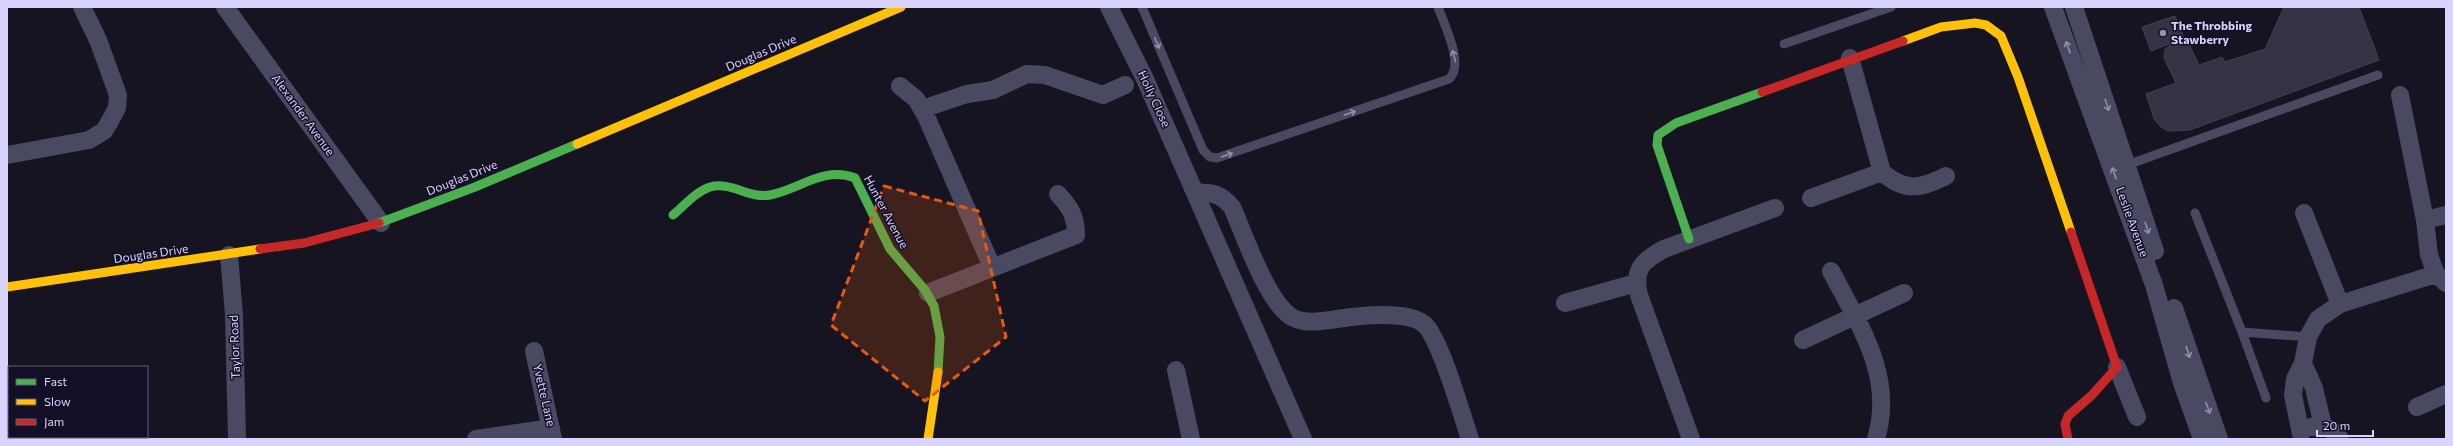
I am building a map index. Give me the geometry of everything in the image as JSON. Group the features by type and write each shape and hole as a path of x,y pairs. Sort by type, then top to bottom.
{"street":[{"path":"7,155 89,140 104,131 117,108 118,95 98,40 82,7"},
{"name":"Alexander Avenue","path":"225,7 381,223"},
{"name":"Douglas Drive","path":"7,287 229,255 321,239 381,223 475,187 901,7"},
{"name":"Holly Close","path":"1109,7 1146,79 1303,439"},
{"name":"Leslie Avenue","path":"2053,7 2154,285 2182,383 2202,439"},
{"name":"Leslie Avenue","path":"2074,7 2196,377 2220,439"},
{"path":"1690,239 1657,146 1658,135 1676,123 1850,58 1953,24 1985,23 1998,31 2018,77 2118,367 2137,417"},
{"path":"1850,58 1882,172 1903,186 1916,187 1930,184 1946,176"},
{"path":"922,109 967,94 993,90 1027,74 1045,75 1103,95 1125,85"},
{"path":"900,86 916,99 922,109 992,267"},
{"path":"2300,436 2293,395 2295,378 2304,363 2308,337 2318,318 2340,304 2441,278 2429,255 2425,220 2400,95"},
{"path":"1811,198 1882,172"},
{"name":"Hunter Avenue","path":"673,215 707,188 721,184 768,196 833,174 847,173 856,178 890,249 928,293 938,321 939,338 935,390 928,439"},
{"path":"1196,193 1220,195 1232,207 1270,291 1279,307 1293,318 1307,322 1352,317 1393,316 1416,320 1424,324 1435,342 1470,439"},
{"path":"928,293 1076,235 1076,222 1072,210 1058,194"},
{"path":"1691,439 1636,283 1639,270 1648,258 1690,239 1775,208"},
{"path":"2304,213 2340,304"},
{"path":"2425,220 2446,215"},
{"name":"Taylor Road","path":"229,255 234,315 237,439"},
{"path":"1831,271 1866,340 1880,380 1883,410 1876,439"},
{"path":"1565,303 1636,283"},
{"path":"1803,340 1904,293"},
{"name":"Yvette Lane","path":"534,351 552,434"},
{"path":"2304,363 2314,388 2323,426"},
{"path":"2068,439 2065,424 2068,416 2092,395 2118,367"},
{"path":"1176,370 1191,439"},
{"path":"2417,407 2446,394"},
{"path":"2300,436 2310,427 2323,426 2334,430 2340,439"},
{"path":"476,439 552,434"}],"lane":[{"path":"1142,7 1203,150 1210,157 1217,158 1449,79 1455,72 1456,60 1438,7"},
{"path":"1784,44 1891,7"},
{"path":"2127,165 2378,75"},
{"path":"2195,213 2242,332 2266,398"},
{"path":"2242,332 2308,337"}],"highlighted area":[{"path":"884,186 978,211 1006,337 925,401 831,325"}],"building":[{"path":"2284,7 2359,7 2379,60 2190,130 2168,131 2160,126 2154,119 2146,94 2176,83 2164,58 2165,49 2172,44 2182,43 2190,46 2199,65 2222,57 2225,62 2265,49"},
{"path":"2175,16 2184,38 2151,51 2142,27"}],"traffic: fast":[{"path":"1689,239 1657,145 1658,135 1676,123 1762,92"},
{"path":"379,223 475,187 577,144"},
{"path":"673,215 695,196 710,187 725,186 762,196 781,192 822,177 844,175 855,178 890,249 925,290 934,306 940,337 938,372"}],"traffic: slow":[{"path":"577,144 901,7"},
{"path":"1903,41 1941,27 1975,23 1986,25 2001,36 2018,77 2071,232"},
{"path":"7,287 260,249"},
{"path":"928,439 938,372"}],"traffic: jam":[{"path":"1762,92 1903,41"},
{"path":"260,249 304,243 379,223"},
{"path":"2068,439 2065,424 2068,416 2092,395 2117,367 2071,232"}],"place":[{"name":"The Throbbing Stawberry","path":"2163,33"}]}
